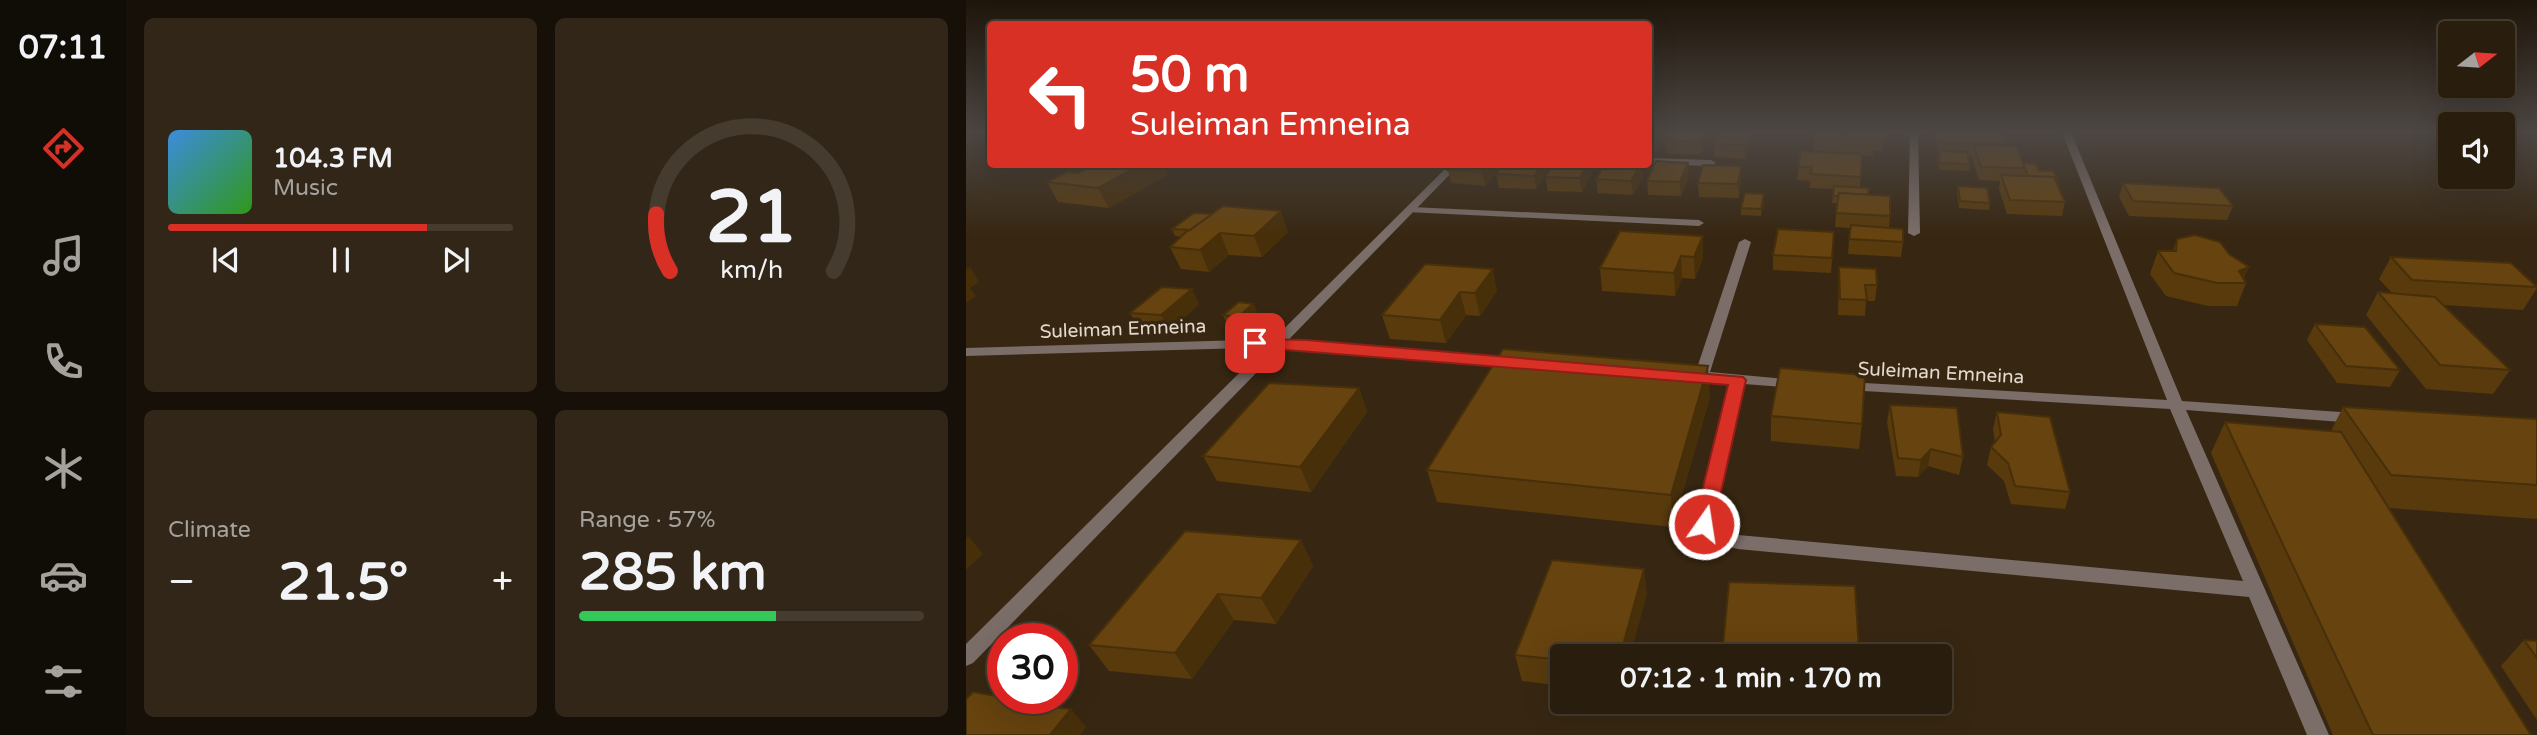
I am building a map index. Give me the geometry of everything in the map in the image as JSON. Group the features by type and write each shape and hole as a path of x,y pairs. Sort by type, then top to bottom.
{"street":[{"path":"1914,166 1914,233"},
{"path":"2080,166 2176,405 2318,735"},
{"path":"966,657 1452,168"},
{"path":"1411,210 1699,223"},
{"path":"1702,376 1745,242"},
{"name":"Suleiman Emneina","path":"966,352 1281,343 1526,362"},
{"path":"1675,373 1806,384"},
{"path":"1738,380 1704,524 1716,537 1738,542 2255,590"},
{"name":"Suleiman Emneina","path":"1833,386 2370,419"}],"building":[{"path":"1654,166 1687,166 1680,182 1647,181"},
{"path":"1703,166 1741,166 1738,184 1698,183"},
{"path":"1861,166 1861,177 1811,174 1812,167 1798,167"},
{"path":"2024,166 2025,168 1981,167"},
{"path":"2024,166 2037,166 2039,171 2053,171 2058,180 2054,177 2028,176"},
{"path":"1088,168 1135,168 1098,188 1047,182 1067,172 1078,173"},
{"path":"1450,168 1486,168 1482,172 1448,170"},
{"path":"1500,168 1539,168 1534,176 1496,174"},
{"path":"1551,168 1585,168 1580,178 1545,177"},
{"path":"1603,168 1639,168 1631,181 1596,179"},
{"path":"2001,175 2054,177 2065,202 2010,200"},
{"path":"2123,183 2219,188 2233,206 2133,201"},
{"path":"1834,186 1869,188 1868,195 1839,193 1838,196 1833,196"},
{"path":"1958,186 1987,188 1990,203 1960,201"},
{"path":"1745,193 1764,194 1761,209 1741,208"},
{"path":"1839,193 1890,196 1890,216 1836,213"},
{"path":"1223,206 1281,211 1254,236 1220,233 1200,250 1170,247 1186,232"},
{"path":"1194,213 1212,214 1190,230 1172,229"},
{"path":"1851,225 1903,229 1903,242 1849,239"},
{"path":"1778,229 1834,232 1832,258 1773,255"},
{"path":"1620,231 1703,236 1694,257 1681,256 1674,273 1600,268"},
{"path":"2195,235 2220,242 2229,254 2249,267 2239,271 2246,283 2217,283 2174,273 2158,251 2176,251 2177,239"},
{"path":"2391,257 2511,263 2537,287 2412,280"},
{"path":"1425,264 1493,269 1475,293 1460,292 1440,320 1382,315"},
{"path":"1839,267 1876,269 1877,285 1865,285 1867,300 1840,299"},
{"path":"1162,287 1192,289 1161,315 1130,313"},
{"path":"2378,292 2435,297 2510,370 2440,365"},
{"path":"1239,302 1253,304 1238,317 1223,315"},
{"path":"2315,324 2365,327 2400,370 2346,366"},
{"path":"1503,349 1708,366 1671,495 1427,470"},
{"path":"1780,368 1865,375 1862,424 1771,416"},
{"path":"1269,383 1359,388 1300,467 1203,456"},
{"path":"1890,405 1957,408 1963,457 1931,449 1921,460 1898,458"},
{"path":"2343,407 2537,419 2537,485 2391,475"},
{"path":"1997,412 2050,417 2070,492 2015,486 2008,463 1991,447 2001,435"},
{"path":"2225,422 2341,432 2531,735 2373,735"},
{"path":"1185,531 1301,540 1261,598 1218,594 1175,653 1089,645"},
{"path":"1552,560 1644,569 1623,644 1550,644 1550,659 1515,655"},
{"path":"1729,582 1855,586 1859,644 1723,644"},
{"path":"2524,640 2537,641 2537,658"},
{"path":"973,692 987,694 987,714 1067,714 1050,735 966,735 966,699"}],"route":[{"path":"1255,343 1738,380 1704,524"}]}
